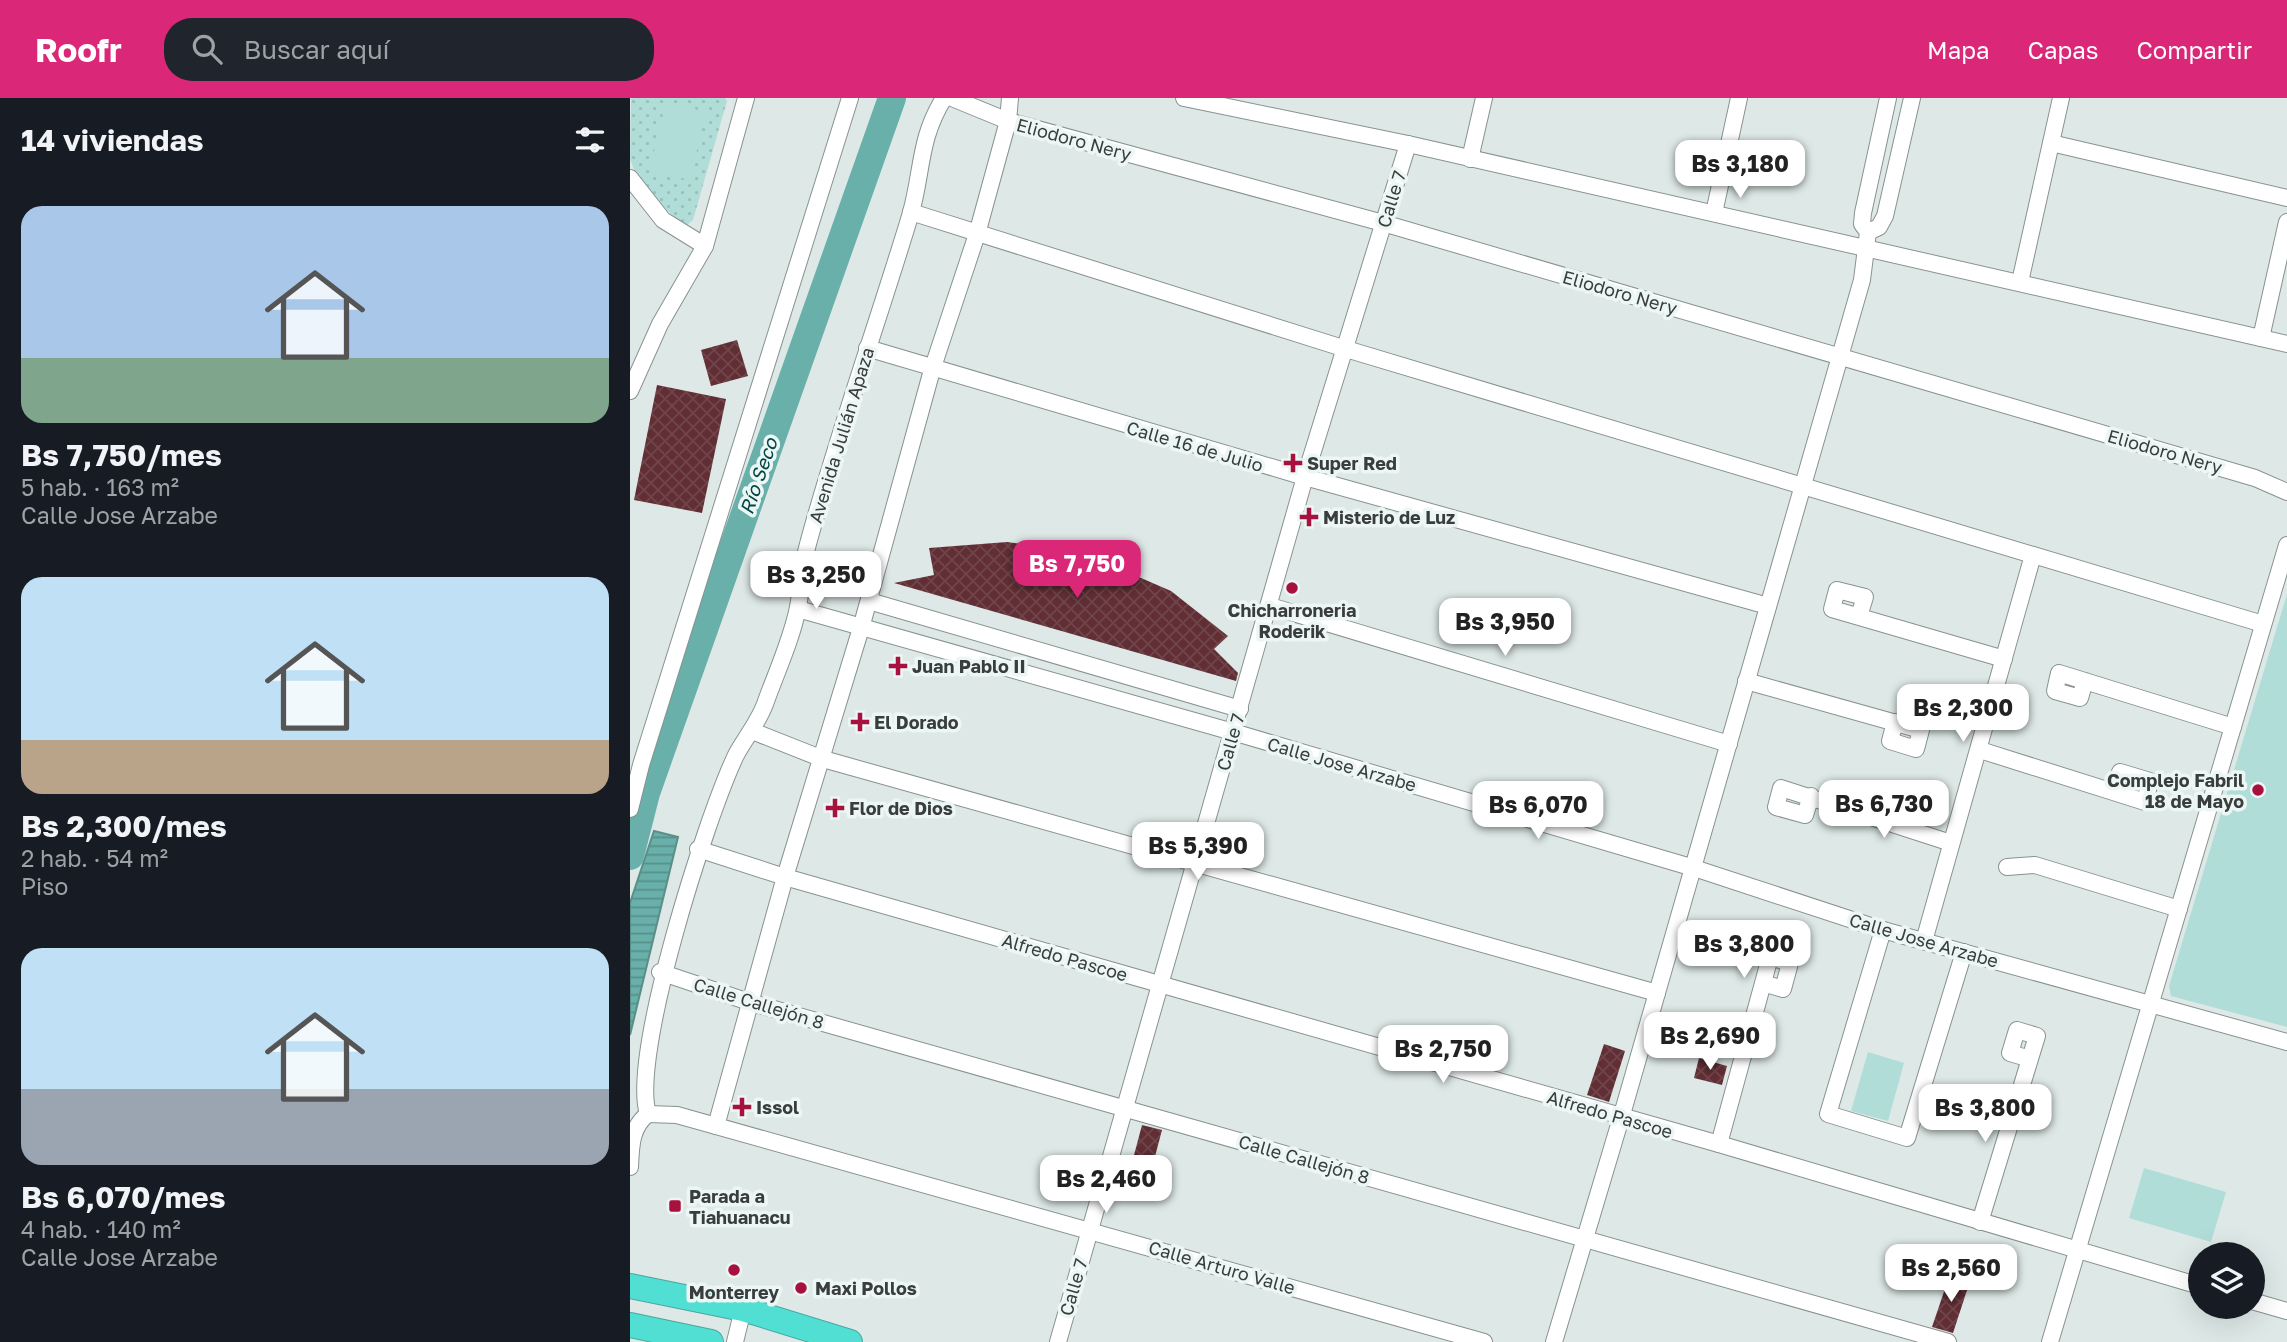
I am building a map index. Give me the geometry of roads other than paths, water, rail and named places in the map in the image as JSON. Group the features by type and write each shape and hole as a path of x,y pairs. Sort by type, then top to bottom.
{"highway":[{"path":"630,1286 743,1309 850,1342"},
{"path":"630,1325 710,1342"}],"street":[{"path":"630,391 635,366 705,246 746,98"},
{"path":"630,809 635,763 850,98"},
{"name":"Avenida Julián Apaza","path":"648,1114 641,1101 640,1073 645,1027 660,972 698,849 737,753 764,708 798,609 807,547 911,212 925,135 944,98"},
{"name":"Eliodoro Nery","path":"952,98 1008,121 1383,223 2255,478 2287,492"},
{"path":"716,1126 785,877 869,601 932,370 977,234 1008,121 1010,98"},
{"path":"1184,98 1227,102 1714,214 1867,240 2020,282 2287,344"},
{"path":"1470,159 1485,98"},
{"path":"1714,214 1739,98"},
{"path":"1554,1342 1694,868 1861,281 1867,240 1862,223 1863,214 1888,98"},
{"path":"1867,240 1885,216 1912,98"},
{"path":"2020,282 2061,98"},
{"path":"2051,143 2287,198"},
{"name":"Calle 7","path":"1058,1342 1305,477 1408,145"},
{"path":"630,178 663,220 705,246"},
{"path":"911,212 1346,349 2263,624"},
{"path":"2262,338 2287,222"},
{"name":"Calle 16 de Julio","path":"867,348 932,370 1305,477 1768,606"},
{"path":"2050,1342 2287,545"},
{"path":"1924,941 2033,555"},
{"path":"869,601 1240,709"},
{"path":"1270,606 1729,744"},
{"name":"Calle Jose Arzabe","path":"798,609 1233,732 1694,868 1883,930 2287,1042"},
{"path":"1859,616 2004,659"},
{"path":"1746,681 1895,722"},
{"path":"2085,681 2233,727"},
{"path":"752,731 823,759 1657,993"},
{"path":"1980,750 2114,792"},
{"path":"1811,796 1951,843"},
{"name":"Alfredo Pascoe","path":"698,849 785,877 1719,1144 2188,1282"},
{"path":"2007,867 2035,865 2179,909"},
{"path":"1883,930 1828,1114 1907,1138 1964,952"},
{"name":"Calle Callejón 8","path":"660,972 749,1002 1948,1342"},
{"path":"1719,1144 1763,983"},
{"path":"1980,1222 2030,1059"},
{"path":"630,1167 632,1138 641,1120 648,1114"},
{"name":"Calle Arturo Valle","path":"648,1114 677,1115 1484,1342"},
{"path":"2265,1305 2287,1311"},
{"path":"736,1342 743,1309"}],"waterway":[{"name":"Río Seco","path":"630,856 646,793 892,98"}],"place":[{"name":"Super Red","path":"1293,463"},
{"name":"Misterio de Luz","path":"1309,517"},
{"name":"Chicharroneria Roderik","path":"1292,588"},
{"name":"Juan Pablo II","path":"898,666"},
{"name":"El Dorado","path":"860,722"},
{"name":"Complejo Fabril 18 de Mayo","path":"2258,790"},
{"name":"Flor de Dios","path":"835,808"},
{"name":"Issol","path":"742,1107"},
{"name":"Parada a Tiahuanacu","path":"675,1206"},
{"name":"Monterrey","path":"734,1270"},
{"name":"Maxi Pollos","path":"801,1288"}]}
